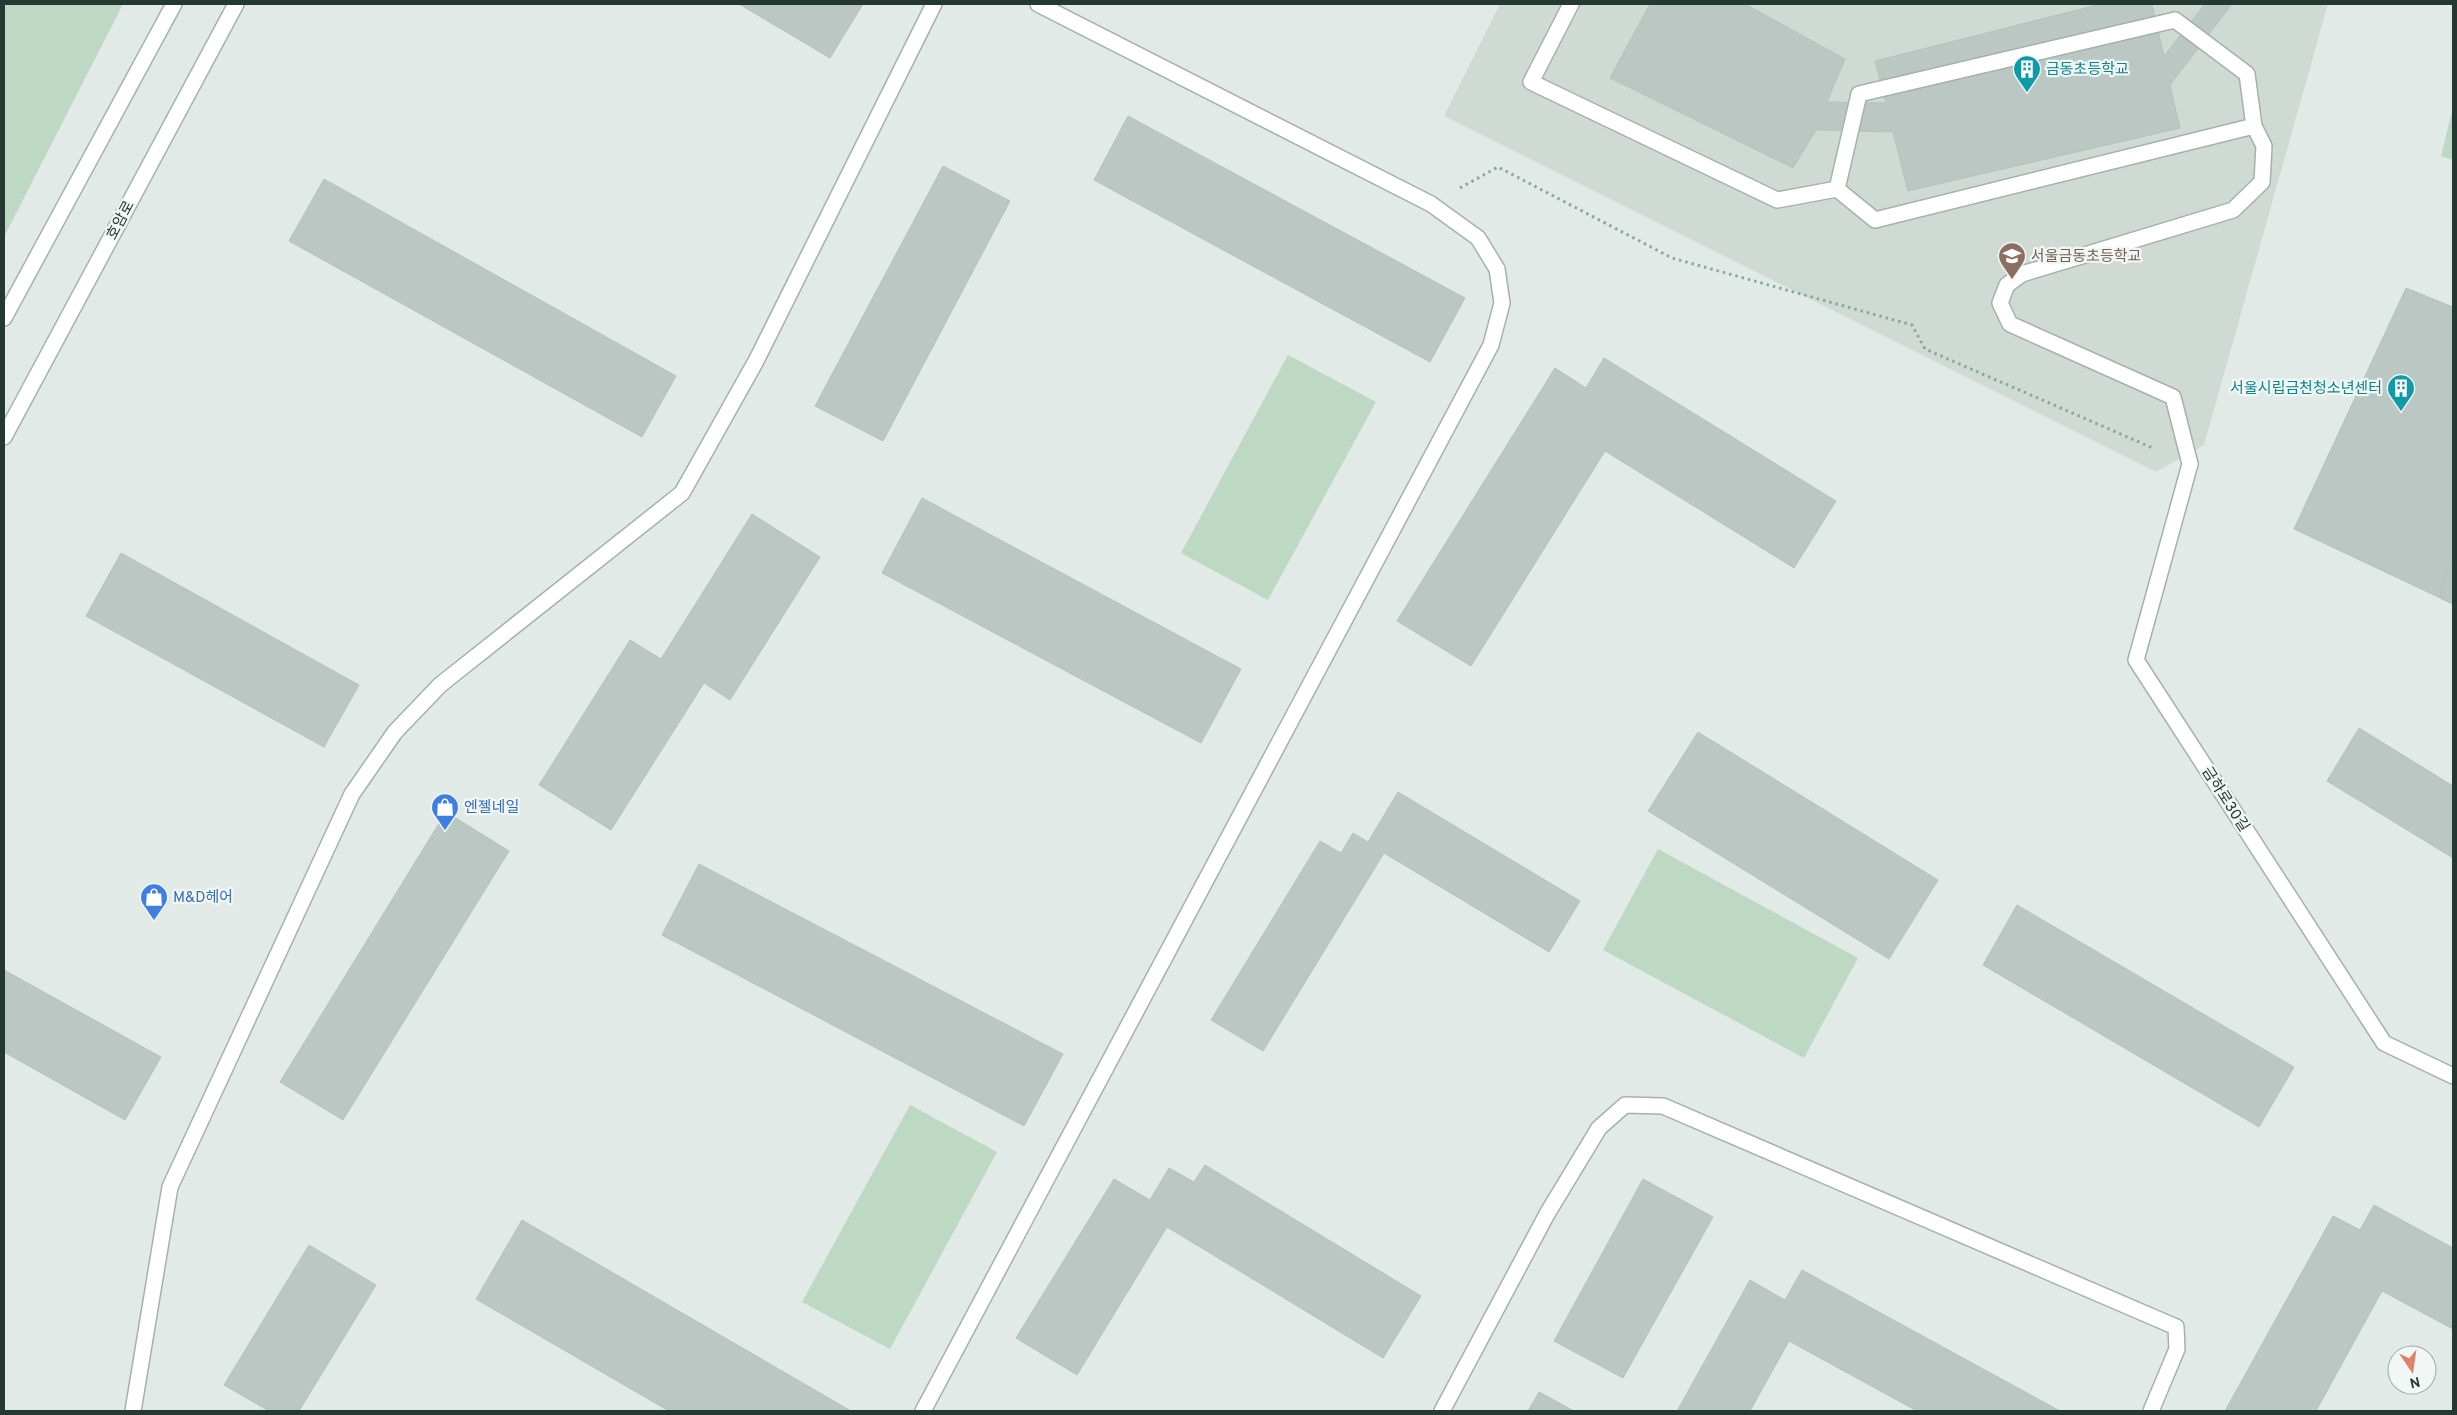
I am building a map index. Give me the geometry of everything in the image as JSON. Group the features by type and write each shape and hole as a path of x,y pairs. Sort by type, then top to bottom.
{"street":[{"path":"4,318 174,4"},
{"name":"호암로","path":"4,437 236,4"},
{"path":"133,1411 170,1187 352,794 395,732 440,685 682,494 756,361 934,4"},
{"path":"922,1411 1491,345 1502,303 1497,269 1478,238 1431,204 1038,4"},
{"path":"1571,4 1532,82 1777,200 1837,189 1875,220 2254,126"},
{"path":"1837,189 1859,94 2175,20 2247,74 2254,126 2264,146 2262,182 2232,210 2022,274 2007,285 2000,303 2010,324 2173,397 2190,464"},
{"name":"금하로30길","path":"2190,464 2136,660 2384,1044 2453,1076"},
{"path":"1442,1411 1547,1214 1599,1128 1625,1105 1663,1106 2176,1327 2177,1349 2151,1411"}],"path":[{"path":"1431,204 1498,167 1672,258 1912,325 1925,349 2190,464"}],"shaded area":[{"name":"서울금동초등학교","path":"1500,4 2328,4 2204,445 2156,472 1444,116"}],"green space":[{"path":"4,4 123,4 4,237"},
{"path":"2453,107 2453,160 2441,156"},
{"path":"1288,355 1376,402 1268,600 1181,553"},
{"path":"1658,849 1858,958 1804,1058 1603,950"},
{"path":"910,1105 997,1152 890,1349 802,1302"}],"building":[{"path":"739,4 863,4 830,58"},
{"name":"금동초등학교","path":"1650,4 1745,4 1845,59 1827,102 1886,103 1875,61 2101,4 2152,4 2164,56 2205,4 2232,4 2170,85 2180,128 1908,191 1893,132 1816,130 1793,168 1610,78"},
{"path":"1128,116 1465,298 1430,362 1094,180"},
{"path":"943,166 1010,201 883,441 815,406"},
{"path":"324,179 676,376 642,437 289,241"},
{"name":"서울시립금천청소년센터","path":"2406,288 2453,307 2453,604 2294,529"},
{"path":"1604,358 1836,501 1794,568 1605,451 1471,666 1397,621 1555,368 1586,388"},
{"path":"922,498 1241,669 1201,743 882,573"},
{"path":"752,514 820,557 730,700 704,683 611,830 539,785 630,640 661,659"},
{"path":"2453,552 2453,604 2440,598"},
{"path":"121,553 359,685 324,747 86,616"},
{"path":"2359,728 2453,786 2453,858 2327,781"},
{"path":"1698,732 1938,880 1889,959 1648,811"},
{"path":"1398,792 1580,901 1549,952 1384,853 1263,1051 1211,1020 1320,841 1341,853 1353,833 1368,842"},
{"path":"446,812 509,851 343,1120 280,1082"},
{"path":"699,864 1063,1054 1024,1126 662,935"},
{"path":"2017,905 2294,1067 2259,1127 1983,965"},
{"path":"4,970 161,1057 125,1120 4,1052"},
{"path":"1205,1165 1421,1296 1383,1358 1167,1227 1077,1375 1016,1338 1114,1179 1150,1200 1169,1168 1194,1182"},
{"path":"1643,1179 1713,1217 1623,1378 1554,1341"},
{"path":"2374,1205 2453,1248 2453,1329 2382,1291 2316,1411 2225,1411 2333,1216 2360,1230"},
{"path":"522,1220 851,1411 669,1411 476,1299"},
{"path":"309,1245 376,1285 299,1411 269,1411 224,1385"},
{"path":"1802,1270 2060,1411 1917,1411 1789,1341 1750,1411 1677,1411 1750,1280 1785,1300"},
{"path":"1539,1392 1574,1411 1528,1411"}],"place":[{"name":"금동초등학교","path":"2027,93"},
{"name":"서울금동초등학교","path":"2012,280"},
{"name":"서울시립금천청소년센터","path":"2401,412"},
{"name":"엔젤네일","path":"445,831"},
{"name":"M&D헤어","path":"154,921"}]}
